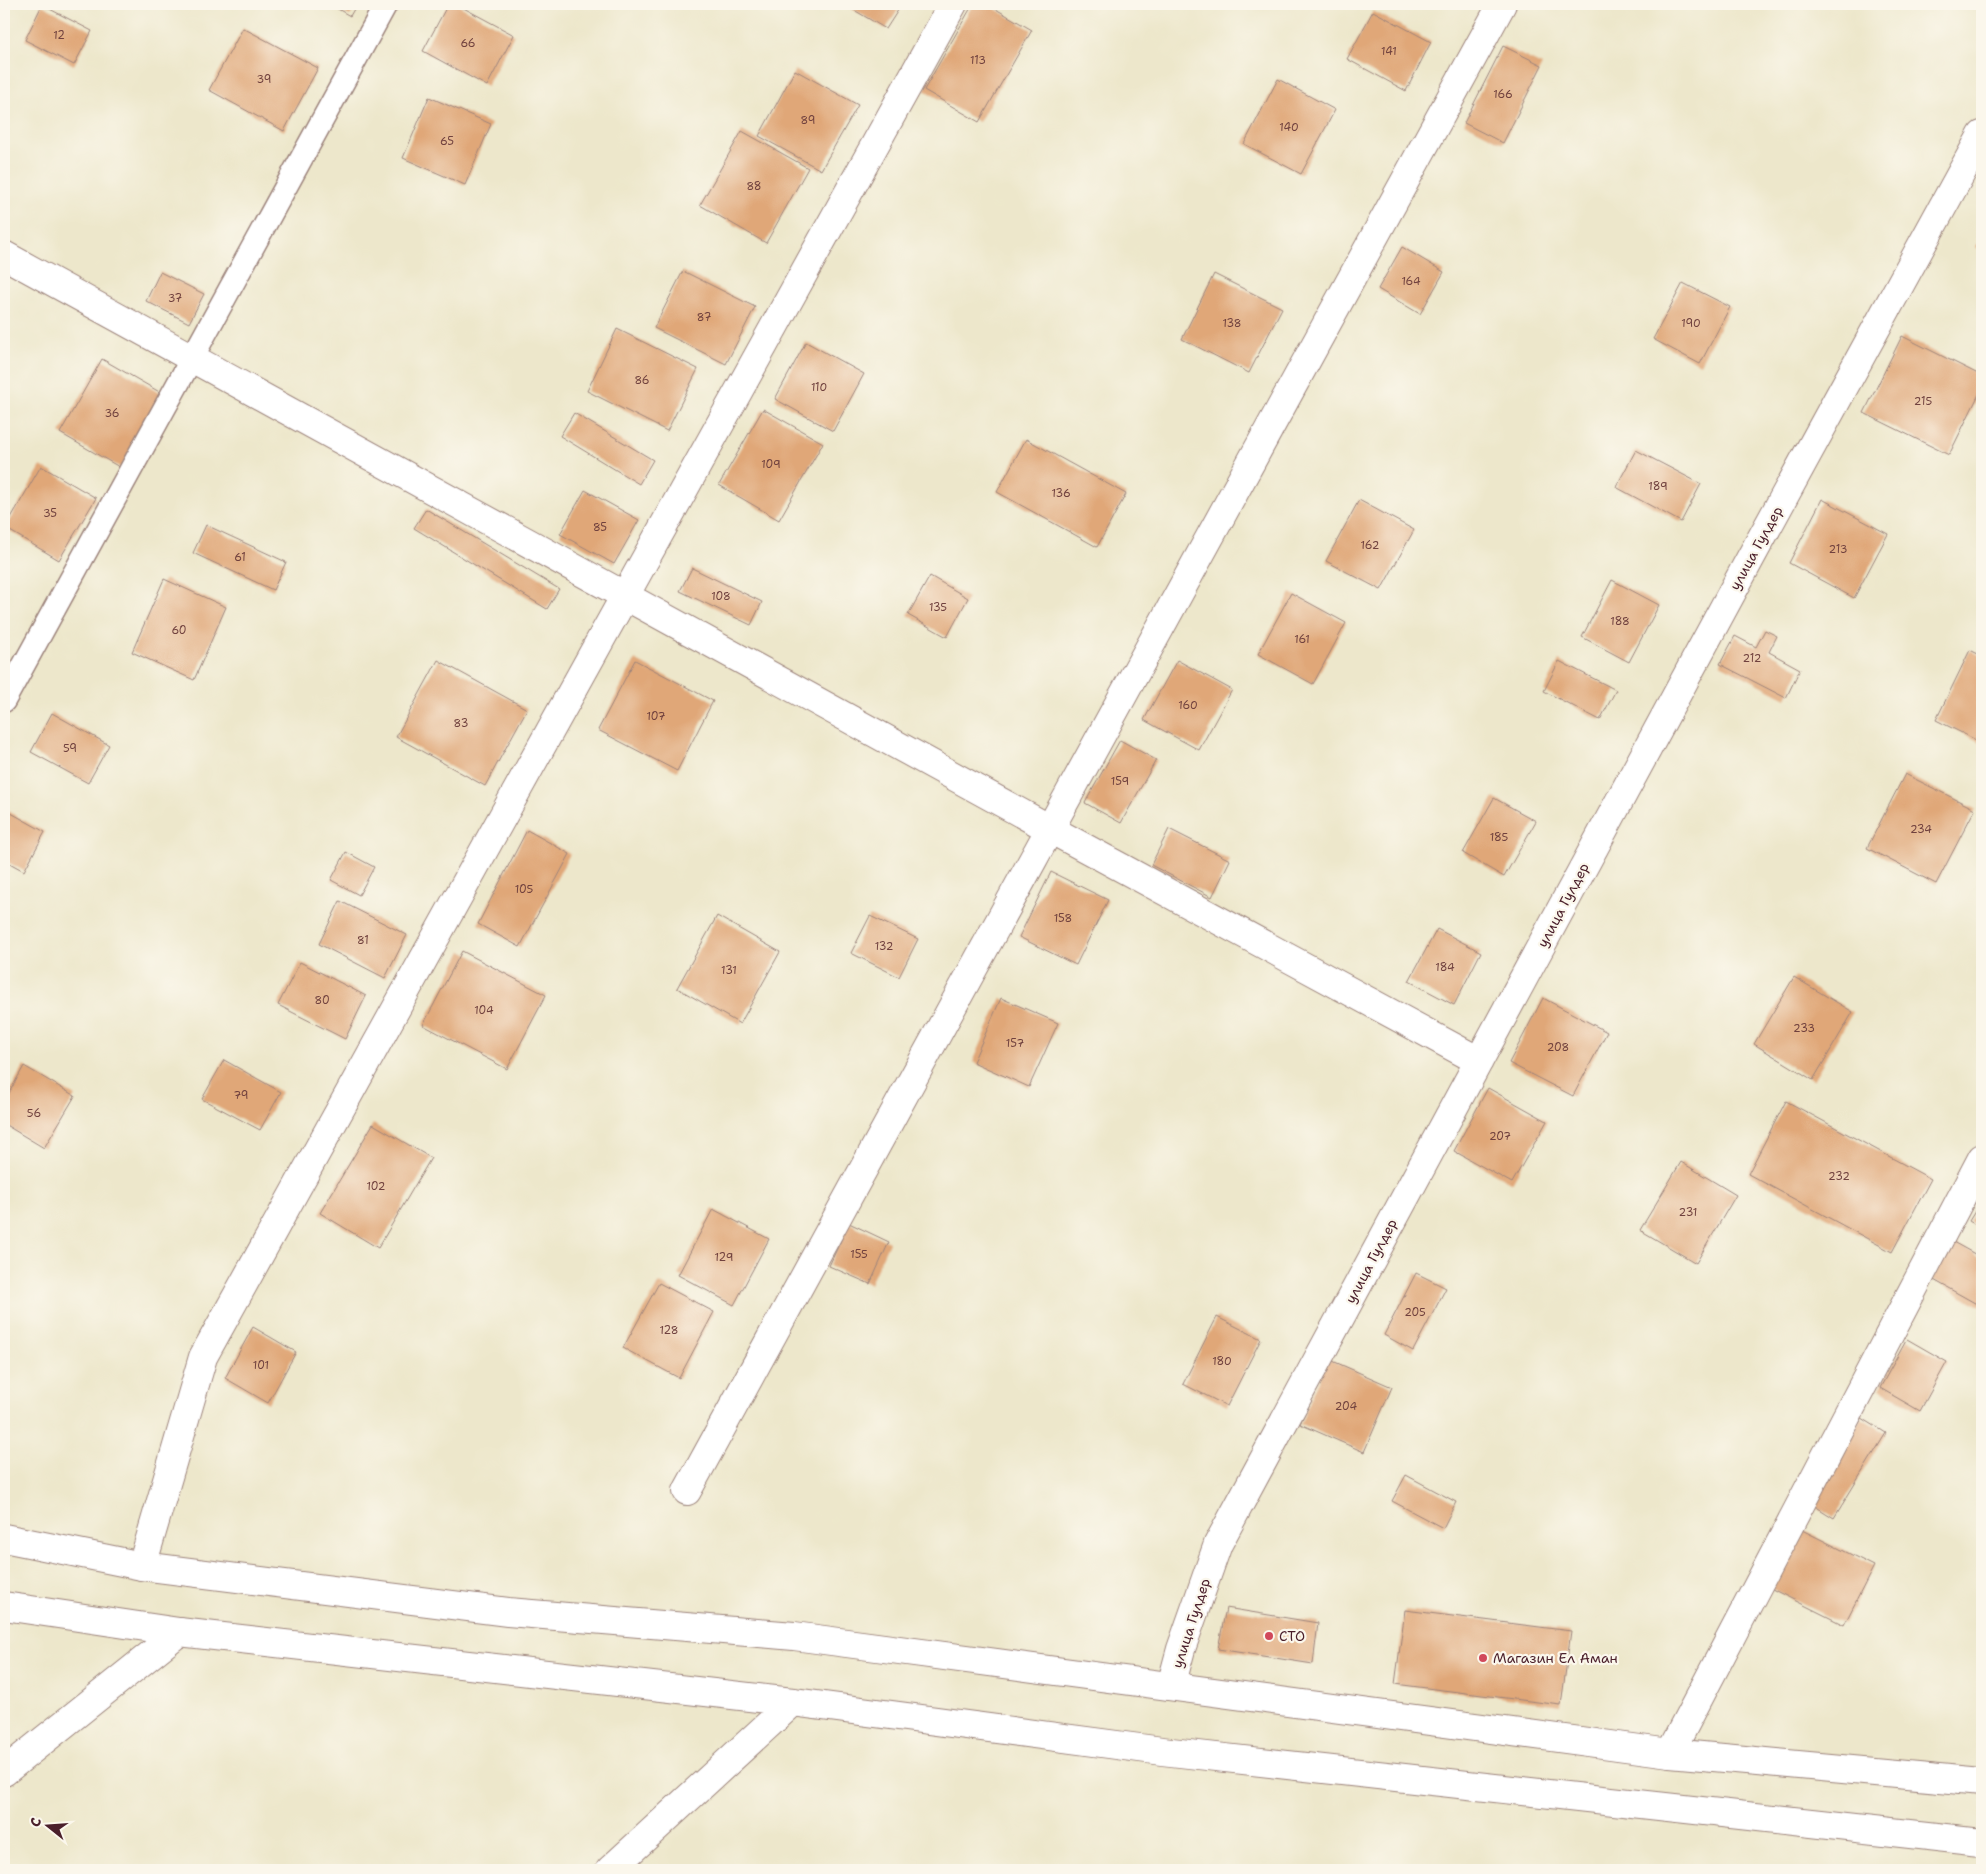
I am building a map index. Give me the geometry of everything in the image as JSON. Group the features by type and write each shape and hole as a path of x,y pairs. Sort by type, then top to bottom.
{"street":[{"path":"142,1566 203,1358 953,4"},
{"path":"687,1491 1502,4"},
{"name":"улица Гулдер","path":"1171,1686 1181,1649 1218,1544 1478,1061 1982,135"},
{"path":"4,255 193,357 1050,829 1478,1061"},
{"path":"1670,1753 1982,1158"},
{"path":"4,1538 142,1566 508,1612 794,1636 1670,1753 1982,1782"},
{"path":"4,1606 179,1632 793,1702 1162,1751 1982,1842"},
{"path":"4,1772 179,1632"},
{"path":"610,1870 793,1702"}],"lane":[{"path":"4,701 386,4"}],"building":[{"path":"329,4 357,4 350,16"},
{"path":"448,4 456,4 514,35 487,86 423,51"},
{"path":"844,4 902,4 886,29"},
{"path":"973,4 987,4 1032,30 979,122 924,90"},
{"path":"42,5 92,31 74,65 25,40"},
{"path":"1373,11 1431,42 1406,91 1347,59"},
{"path":"243,28 318,68 284,131 209,90"},
{"path":"1503,46 1542,65 1503,143 1464,123"},
{"path":"795,70 858,105 821,170 759,136"},
{"path":"1278,79 1335,110 1301,174 1244,144"},
{"path":"429,97 491,124 465,185 403,158"},
{"path":"742,131 808,168 766,243 700,205"},
{"path":"4,161 9,164 4,174"},
{"path":"1982,236 1982,251 1976,247"},
{"path":"1402,247 1444,272 1420,314 1378,289"},
{"path":"683,271 755,307 726,364 654,328"},
{"path":"160,272 204,294 189,323 146,301"},
{"path":"1214,274 1282,308 1249,373 1182,339"},
{"path":"1683,283 1730,307 1700,364 1653,339"},
{"path":"617,329 698,369 667,431 587,391"},
{"path":"1902,336 1982,376 1982,388 1949,455 1864,413"},
{"path":"806,342 864,374 833,431 775,399"},
{"path":"102,359 163,394 121,468 60,433"},
{"path":"763,409 823,443 779,520 719,485"},
{"path":"574,413 653,460 639,484 560,436"},
{"path":"1026,439 1126,494 1097,547 997,492"},
{"path":"1636,450 1701,484 1681,522 1616,487"},
{"path":"41,466 96,498 59,560 5,528"},
{"path":"585,490 639,520 614,564 560,534"},
{"path":"1822,499 1888,534 1854,598 1789,563"},
{"path":"1359,500 1414,530 1381,590 1326,561"},
{"path":"426,509 559,589 547,609 414,528"},
{"path":"206,525 286,562 273,590 193,553"},
{"path":"692,568 762,602 751,625 680,591"},
{"path":"930,576 968,598 947,637 908,615"},
{"path":"164,579 226,607 194,680 132,652"},
{"path":"1612,580 1659,605 1629,662 1582,637"},
{"path":"1291,593 1346,623 1313,684 1258,654"},
{"path":"1765,630 1777,636 1769,652 1800,669 1786,698 1720,664 1735,636 1756,647"},
{"path":"1970,650 1982,656 1982,743 1936,720"},
{"path":"438,660 527,709 485,786 396,737"},
{"path":"635,660 713,701 677,771 598,730"},
{"path":"1177,660 1232,690 1199,750 1144,720"},
{"path":"1559,661 1616,690 1600,720 1544,691"},
{"path":"52,713 109,745 88,783 31,752"},
{"path":"1120,740 1156,760 1121,823 1085,803"},
{"path":"1905,774 1975,809 1936,884 1867,848"},
{"path":"1494,798 1536,821 1504,877 1463,853"},
{"path":"4,809 45,832 24,871 4,860"},
{"path":"1169,829 1230,860 1212,897 1151,865"},
{"path":"527,830 570,854 520,947 478,924"},
{"path":"346,852 374,867 359,895 331,880"},
{"path":"1051,872 1108,900 1076,965 1019,937"},
{"path":"340,901 407,935 385,978 319,944"},
{"path":"717,916 780,952 740,1024 677,988"},
{"path":"870,916 918,939 899,977 851,953"},
{"path":"1437,929 1481,952 1454,1005 1409,981"},
{"path":"462,951 546,995 507,1069 423,1025"},
{"path":"300,962 366,996 345,1039 278,1005"},
{"path":"1794,977 1853,1012 1813,1080 1754,1044"},
{"path":"1001,998 1058,1023 1029,1087 973,1062"},
{"path":"1543,998 1607,1032 1573,1096 1509,1063"},
{"path":"224,1060 281,1092 260,1130 202,1099"},
{"path":"24,1066 75,1096 44,1148 4,1124 4,1102"},
{"path":"1488,1088 1547,1121 1512,1183 1454,1151"},
{"path":"1786,1101 1931,1179 1892,1252 1748,1174"},
{"path":"373,1124 431,1158 378,1248 320,1213"},
{"path":"1681,1162 1736,1195 1696,1263 1640,1230"},
{"path":"1982,1200 1982,1229 1969,1221"},
{"path":"713,1209 769,1239 734,1305 678,1275"},
{"path":"849,1223 889,1242 870,1284 829,1266"},
{"path":"1953,1242 1982,1258 1982,1307 1932,1279"},
{"path":"1416,1273 1446,1288 1413,1351 1384,1335"},
{"path":"659,1283 714,1312 679,1378 623,1348"},
{"path":"1217,1317 1261,1339 1227,1406 1183,1384"},
{"path":"253,1327 296,1352 268,1403 225,1378"},
{"path":"1907,1339 1947,1362 1920,1411 1880,1388"},
{"path":"1328,1359 1392,1387 1364,1452 1300,1424"},
{"path":"1862,1418 1886,1433 1834,1518 1810,1503"},
{"path":"1406,1475 1456,1502 1443,1528 1392,1501"},
{"path":"1798,1528 1874,1566 1844,1625 1768,1587"},
{"name":"СТО","path":"1226,1608 1318,1623 1313,1664 1218,1649"},
{"name":"Магазин Ел Аман","path":"1405,1610 1571,1631 1561,1705 1395,1684"}],"place":[{"name":"СТО","path":"1269,1636"},
{"name":"Магазин Ел Аман","path":"1483,1658"}]}
